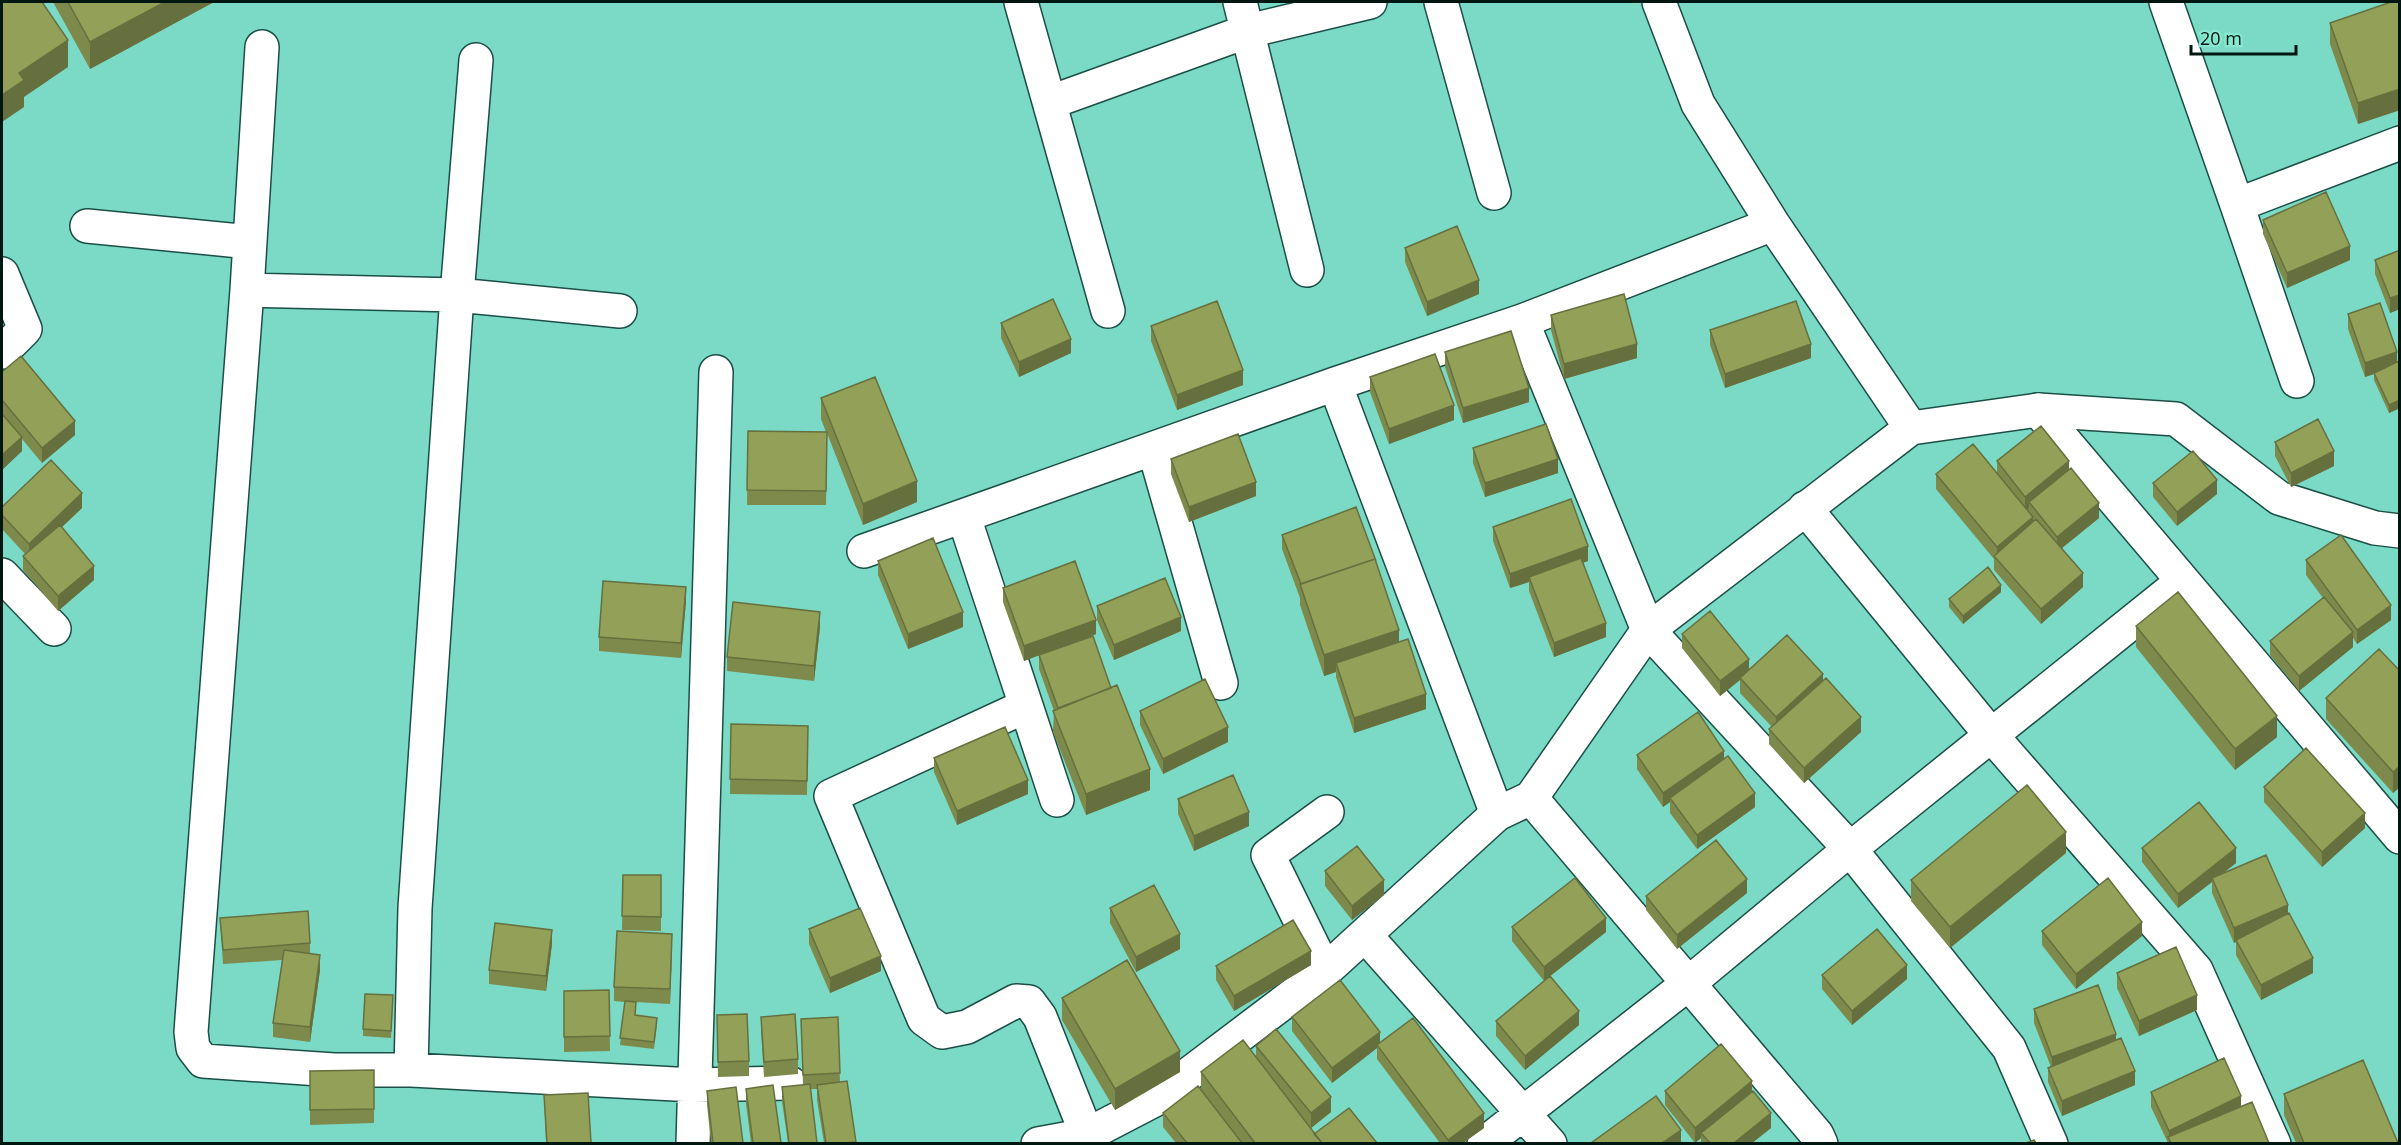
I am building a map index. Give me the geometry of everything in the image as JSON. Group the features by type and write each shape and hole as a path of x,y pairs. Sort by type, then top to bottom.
{"street":[{"path":"1021,2 1108,310"},
{"path":"1051,102 1244,16 1370,2"},
{"path":"1441,2 1494,193"},
{"path":"1659,2 1698,104 1773,224 1911,428"},
{"path":"2166,2 2297,381"},
{"path":"1244,16 1307,270"},
{"path":"262,47 247,290 190,1032 193,1048 203,1061 334,1070 411,1070 694,1085 790,1083"},
{"path":"411,1070 415,908 457,295 476,60"},
{"path":"2237,205 2400,143"},
{"path":"864,551 1335,384 1522,321 1773,224"},
{"path":"87,226 250,242"},
{"path":"2,274 25,329 2,352"},
{"path":"247,290 457,295 620,311"},
{"path":"1522,321 1648,630 1850,849 2009,1048 2051,1143"},
{"path":"693,1143 716,372"},
{"path":"1335,384 1497,814"},
{"path":"2038,410 2400,837"},
{"path":"1038,1143 1087,1136 1156,1098 1325,971 1497,814 1531,798 1648,630 1911,428 2038,410 2176,419 2279,498 2375,528 2400,531"},
{"path":"1154,449 1221,683"},
{"path":"1806,508 1991,735 2196,970 2274,1143"},
{"path":"964,517 1058,800"},
{"path":"2,575 54,629"},
{"path":"1484,1143 1689,983 1850,849 2183,581"},
{"path":"1026,706 831,796 924,1019 942,1032 967,1027 1016,1001 1029,1002 1040,1017 1087,1136"},
{"path":"1531,798 1817,1135 1821,1143"},
{"path":"1325,971 1268,855 1327,813"},
{"path":"1365,936 1550,1143"}],"building":[{"path":"2,2 42,2 68,40 19,73 24,80 2,95"},
{"path":"68,2 165,2 90,42"},
{"path":"2391,2 2400,2 2400,89 2358,103 2330,23"},
{"path":"2326,192 2350,246 2287,273 2263,220"},
{"path":"1457,226 1479,280 1427,302 1405,248"},
{"path":"2400,250 2400,295 2390,298 2375,260"},
{"path":"1624,294 1637,344 1564,364 1551,315"},
{"path":"1053,299 1071,339 1019,362 1001,323"},
{"path":"1217,301 1243,370 1177,395 1151,326"},
{"path":"1796,301 1811,344 1725,374 1710,330"},
{"path":"2380,303 2397,352 2365,363 2348,314"},
{"path":"1511,331 1529,388 1463,408 1445,352"},
{"path":"1435,354 1454,405 1389,429 1370,377"},
{"path":"21,356 75,421 42,448 2,400 2,372"},
{"path":"2399,361 2400,400 2389,405 2374,373"},
{"path":"875,377 917,481 863,504 821,398"},
{"path":"2,414 22,437 2,455"},
{"path":"2318,419 2334,451 2291,473 2275,442"},
{"path":"1546,424 1558,459 1485,483 1473,448"},
{"path":"2041,426 2069,461 2025,497 1997,461"},
{"path":"748,431 827,432 826,491 747,490"},
{"path":"1238,434 1256,482 1189,507 1171,459"},
{"path":"1973,444 2033,517 1997,547 1936,474"},
{"path":"2193,451 2217,480 2177,512 2153,483"},
{"path":"51,460 82,493 29,544 2,515 2,507"},
{"path":"2071,468 2099,503 2057,537 2029,502"},
{"path":"1571,499 1588,546 1510,574 1493,527"},
{"path":"1356,507 1376,561 1375,559 1301,584 1282,535"},
{"path":"2036,519 2083,573 2041,609 1994,556"},
{"path":"60,525 94,566 58,596 23,556"},
{"path":"2341,535 2391,605 2357,630 2306,560"},
{"path":"933,538 963,612 908,634 878,561"},
{"path":"1581,558 1606,623 1554,643 1529,577"},
{"path":"1375,559 1399,630 1324,655 1300,584"},
{"path":"1075,561 1096,620 1024,646 1003,588"},
{"path":"1988,567 2001,585 1963,616 1949,599"},
{"path":"1165,578 1181,617 1114,645 1097,606"},
{"path":"603,581 686,587 681,643 599,637"},
{"path":"2178,592 2277,716 2235,749 2136,626"},
{"path":"2324,597 2353,632 2299,676 2270,641"},
{"path":"733,602 820,612 814,666 727,657"},
{"path":"1710,611 1749,659 1720,681 1682,634"},
{"path":"1787,635 1823,674 1776,717 1740,678"},
{"path":"1093,636 1111,688 1058,708 1039,655"},
{"path":"1408,639 1426,694 1354,718 1336,663"},
{"path":"2379,649 2400,671 2400,766 2393,772 2326,698"},
{"path":"1826,678 1861,717 1804,768 1769,729"},
{"path":"1205,679 1228,727 1163,759 1140,711"},
{"path":"1117,685 1150,769 1086,794 1053,711"},
{"path":"1698,712 1724,751 1663,793 1637,755"},
{"path":"731,724 808,726 807,781 730,779"},
{"path":"1005,727 1028,780 957,811 934,758"},
{"path":"2306,748 2365,813 2322,852 2264,787"},
{"path":"1728,756 1755,793 1697,835 1670,798"},
{"path":"1233,775 1249,812 1194,836 1178,799"},
{"path":"2027,785 2066,832 1950,927 1911,880"},
{"path":"2199,802 2236,848 2178,894 2142,848"},
{"path":"1716,840 1747,879 1677,935 1646,896"},
{"path":"1357,846 1384,880 1352,906 1325,871"},
{"path":"2266,855 2288,905 2234,928 2212,878"},
{"path":"623,875 661,875 661,917 622,916"},
{"path":"1575,878 1606,918 1544,967 1512,927"},
{"path":"2108,878 2142,922 2076,974 2042,931"},
{"path":"1154,885 1180,934 1136,957 1110,908"},
{"path":"860,908 881,956 830,978 809,929"},
{"path":"308,911 310,943 223,950 220,918"},
{"path":"2289,913 2313,958 2261,985 2236,940"},
{"path":"1293,920 1311,951 1234,996 1216,966"},
{"path":"495,923 552,930 546,976 489,970"},
{"path":"1877,929 1907,965 1852,1011 1822,975"},
{"path":"617,931 672,934 670,989 614,987"},
{"path":"2176,947 2197,995 2139,1021 2117,973"},
{"path":"284,950 320,955 310,1027 273,1023"},
{"path":"1127,960 1180,1051 1115,1089 1062,998"},
{"path":"1550,976 1579,1011 1525,1056 1496,1021"},
{"path":"1340,980 1380,1032 1332,1068 1292,1017"},
{"path":"2098,985 2116,1034 2052,1057 2034,1009"},
{"path":"609,990 610,1036 564,1037 564,991"},
{"path":"365,994 393,995 391,1031 363,1029"},
{"path":"625,1001 636,1002 635,1015 657,1018 654,1042 620,1038"},
{"path":"747,1014 749,1061 718,1062 717,1015"},
{"path":"795,1014 798,1059 764,1062 761,1017"},
{"path":"838,1017 840,1073 803,1075 801,1019"},
{"path":"1413,1018 1484,1113 1448,1140 1377,1045"},
{"path":"1276,1029 1331,1097 1311,1113 1256,1046"},
{"path":"2121,1038 2135,1071 2062,1101 2048,1068"},
{"path":"1243,1040 1322,1143 1255,1143 1201,1072"},
{"path":"1721,1044 1752,1081 1695,1128 1665,1091"},
{"path":"2224,1058 2241,1096 2169,1131 2151,1092"},
{"path":"2363,1060 2398,1143 2304,1143 2284,1094"},
{"path":"374,1070 374,1109 310,1110 310,1071"},
{"path":"847,1081 856,1142 826,1143 817,1085"},
{"path":"810,1084 817,1143 789,1143 782,1087"},
{"path":"773,1085 781,1143 753,1143 746,1089"},
{"path":"1198,1086 1242,1143 1187,1143 1163,1113"},
{"path":"736,1087 743,1143 713,1143 707,1091"},
{"path":"1753,1091 1771,1113 1734,1143 1710,1143 1701,1133"},
{"path":"588,1093 591,1143 547,1143 544,1095"},
{"path":"1656,1096 1681,1130 1662,1143 1591,1143"},
{"path":"2252,1102 2269,1143 2171,1143 2168,1137"},
{"path":"1349,1108 1377,1143 1322,1143 1314,1134"}]}
